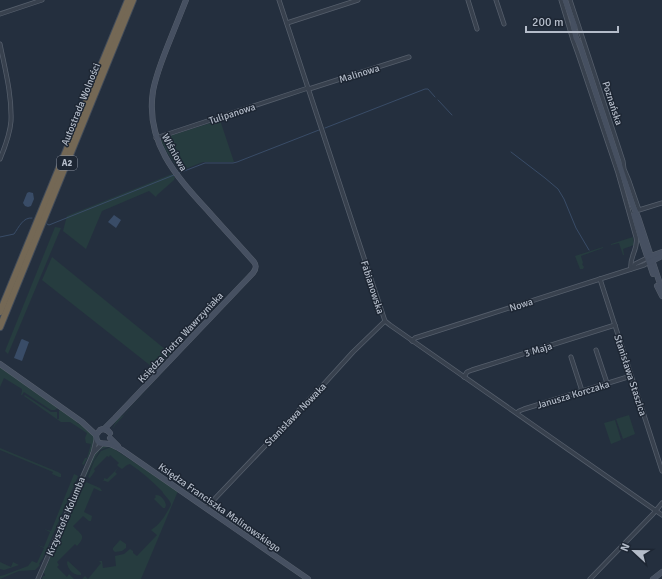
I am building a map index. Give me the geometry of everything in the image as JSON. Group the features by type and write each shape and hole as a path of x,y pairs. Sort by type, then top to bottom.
{"highway":[{"name":"Autostrada Wolności","path":"0,312 128,0"},
{"name":"Autostrada Wolności","path":"0,327 134,0"}],"street":[{"path":"0,14 42,0"},
{"name":"Wiśniowa","path":"186,0 162,60 154,87 151,112 156,138 168,163 177,176 254,262 256,267"},
{"name":"Fabianowska","path":"279,0 385,321 662,515"},
{"path":"287,23 358,0"},
{"path":"468,0 477,29"},
{"path":"496,0 504,24"},
{"name":"Poznańska","path":"561,0 636,212 659,292 662,296"},
{"name":"Poznańska","path":"565,0 578,35 578,46"},
{"name":"Poznańska","path":"570,0 623,161 626,176 630,181 639,210 662,203"},
{"path":"0,44 11,103 11,122 7,141 0,159"},
{"path":"578,46 618,173 636,237 637,245 631,261 631,269"},
{"name":"Malinowa","path":"308,89 409,58"},
{"name":"Tulipanowa","path":"156,138 308,89"},
{"path":"650,259 662,252"},
{"path":"650,259 662,256"},
{"name":"Poznańska","path":"650,259 662,290"},
{"name":"Nowa","path":"412,341 415,338 644,265 650,259"},
{"name":"Księdza Piotra Wawrzyniaka","path":"96,437 116,418 253,273 256,267"},
{"name":"Stanisława Staszica","path":"600,279 662,471"},
{"name":"Stanisława Nowaka","path":"206,508 360,345 385,321"},
{"name":"3 Maja","path":"464,377 467,372 472,370 615,325"},
{"path":"596,350 606,383"},
{"path":"571,357 582,391"},
{"path":"0,364 82,422 96,437"},
{"name":"Janusza Korczaka","path":"517,413 524,409 631,376"},
{"name":"Księdza Piotra Wawrzyniaka","path":"104,443 110,436 111,427 116,418"},
{"path":"82,422 102,430"},
{"name":"Księdza Franciszka Malinowskiego","path":"102,430 110,436 122,450"},
{"name":"Księdza Franciszka Malinowskiego","path":"96,437 98,442 112,444 122,450 308,579"},
{"name":"Krzysztofa Kolumba","path":"38,579 93,453 96,444 96,437"},
{"name":"Krzysztofa Kolumba","path":"93,453 104,443"},
{"path":"590,579 662,503"},
{"path":"653,579 662,572"}],"green space":[{"path":"220,120 234,162 203,162 180,171 161,141 163,138"},
{"path":"172,174 175,177 174,180 156,197 149,191 102,211 86,249 63,231 67,216"},
{"path":"55,227 61,228 8,354 5,351"},
{"path":"633,237 634,245 623,249 624,255 619,243 611,245 611,244"},
{"path":"603,247 581,256 584,267 583,269 580,269 575,256"},
{"path":"52,257 171,354 156,370 42,280"},
{"path":"177,359 115,425 113,429 114,425 119,419"},
{"path":"0,367 58,408 51,410 24,392 21,395 22,389 4,378 0,387"},
{"path":"25,395 51,412 57,412 57,419 59,419 60,409 78,421 77,423 79,424 80,422 91,432 94,438 94,446 84,465 82,464 85,458 87,458 91,444 86,443 85,438 87,433 70,422 61,422 24,396"},
{"path":"629,415 635,434 623,439 616,419"},
{"path":"615,420 621,440 611,444 604,423"},
{"path":"110,445 100,450 86,477 87,470 93,456 101,447"},
{"path":"111,447 178,491 141,579 88,579 101,563 99,561 102,561 103,568 116,566 115,556 124,554 130,549 137,556 157,535 151,530 160,522 171,505 170,501 162,491 143,473 130,464 122,469 117,465 119,463 110,455 109,457 107,456 94,469 95,471 90,478 88,477 94,461 101,451"},
{"path":"0,448 58,472 61,474 61,477 52,474 53,472 0,450"},
{"path":"119,467 115,472 117,474 108,482 102,480 104,480 104,478 107,479"},
{"path":"74,474 78,476 43,558 39,564 40,565 35,570 19,571 0,579 0,576 28,566 32,561 37,563 44,548 37,545 44,547 50,532 44,529 51,531"},
{"path":"86,482 100,488 102,491 94,488 84,512 92,516 91,521 83,516 73,526 82,535 82,540 77,546 75,544 57,562 59,565 57,567 67,577 69,574 74,579 42,579 43,576 45,576 43,573 61,538"},
{"path":"156,495 160,496 164,500 166,505 165,508 163,508 154,499"},
{"path":"72,505 74,505 60,537 51,553"},
{"path":"120,540 126,544 126,548 122,551 115,552 113,548"},
{"path":"68,561 81,573 81,575 71,572 67,565"},
{"path":"0,562 11,567 13,562 19,565 4,570 0,569"}],"water":[{"path":"27,193 33,193 34,199 31,206 28,207 23,203"},
{"path":"114,215 121,220 116,228 108,222"},
{"path":"22,339 29,342 22,361 14,358"}],"waterway":[{"path":"325,128 425,89 428,89 435,97"},
{"path":"438,100 452,115"},
{"path":"179,173 205,163 237,162 319,130"},
{"path":"511,152 558,189 564,199 576,228 589,250"},
{"path":"47,224 49,225 174,175"},
{"path":"0,237 14,234 26,219 32,218"}]}
